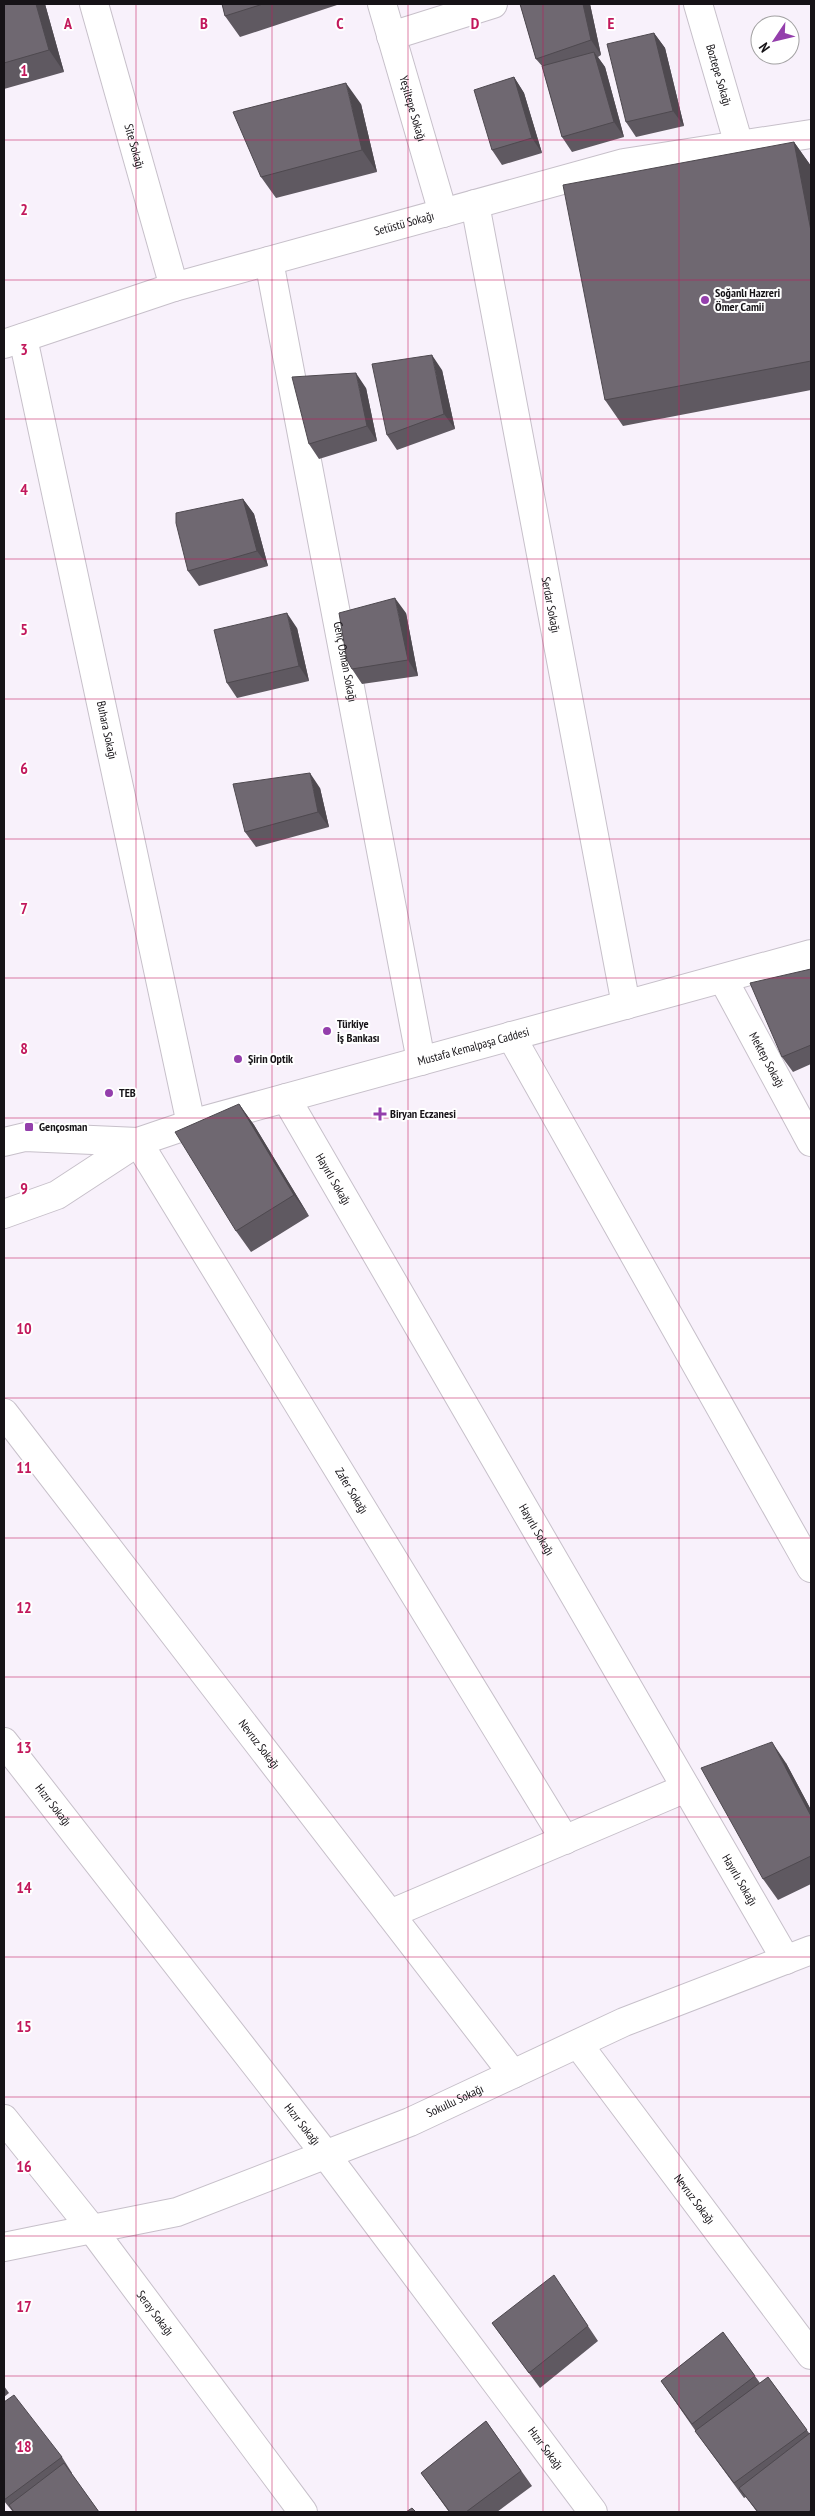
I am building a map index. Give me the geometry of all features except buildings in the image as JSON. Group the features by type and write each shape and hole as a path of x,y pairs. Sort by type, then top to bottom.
{"street":[{"name":"Site Sokağı","path":"94,4 174,287"},
{"name":"Yeşiltepe Sokağı","path":"382,4 443,213"},
{"path":"391,36 493,4"},
{"name":"Boztepe Sokağı","path":"698,4 739,145"},
{"name":"Setüstü Sokağı","path":"14,341 174,287 624,164 811,134"},
{"name":"Serdar Sokağı","path":"475,204 626,1005"},
{"name":"Genç Osman Sokağı","path":"270,261 421,1061"},
{"name":"Buhara Sokağı","path":"14,341 191,1124"},
{"name":"Mustafa Kemalpaşa Caddesi","path":"138,1142 191,1124 811,954"},
{"name":"Mektep Sokağı","path":"722,978 811,1142"},
{"path":"512,1036 811,1568"},
{"name":"Hayırlı Sokağı","path":"286,1098 686,1788 804,1956"},
{"path":"4,1142 25,1137 138,1142"},
{"path":"4,1214 57,1196 138,1142"},
{"name":"Zafer Sokağı","path":"138,1142 565,1840"},
{"name":"Nevruz Sokağı","path":"4,1413 513,2074"},
{"name":"Hızır Sokağı","path":"4,1742 326,2155 594,2512"},
{"path":"390,1914 686,1788"},
{"name":"Sokullu Sokağı","path":"4,2247 177,2212 410,2122 624,2022 804,1956"},
{"name":"Nevruz Sokağı","path":"578,2044 811,2355"},
{"name":"Seray Sokağı","path":"4,2119 92,2229 303,2512"}],"place":[{"name":"Soğanlı Hazreri Ömer Camii","path":"705,300"},
{"name":"Türkiye İş Bankası","path":"327,1031"},
{"name":"Şirin Optik","path":"238,1059"},
{"name":"TEB","path":"109,1093"},
{"name":"Biryan Eczanesi","path":"380,1114"},
{"name":"Gençosman","path":"29,1127"}]}
